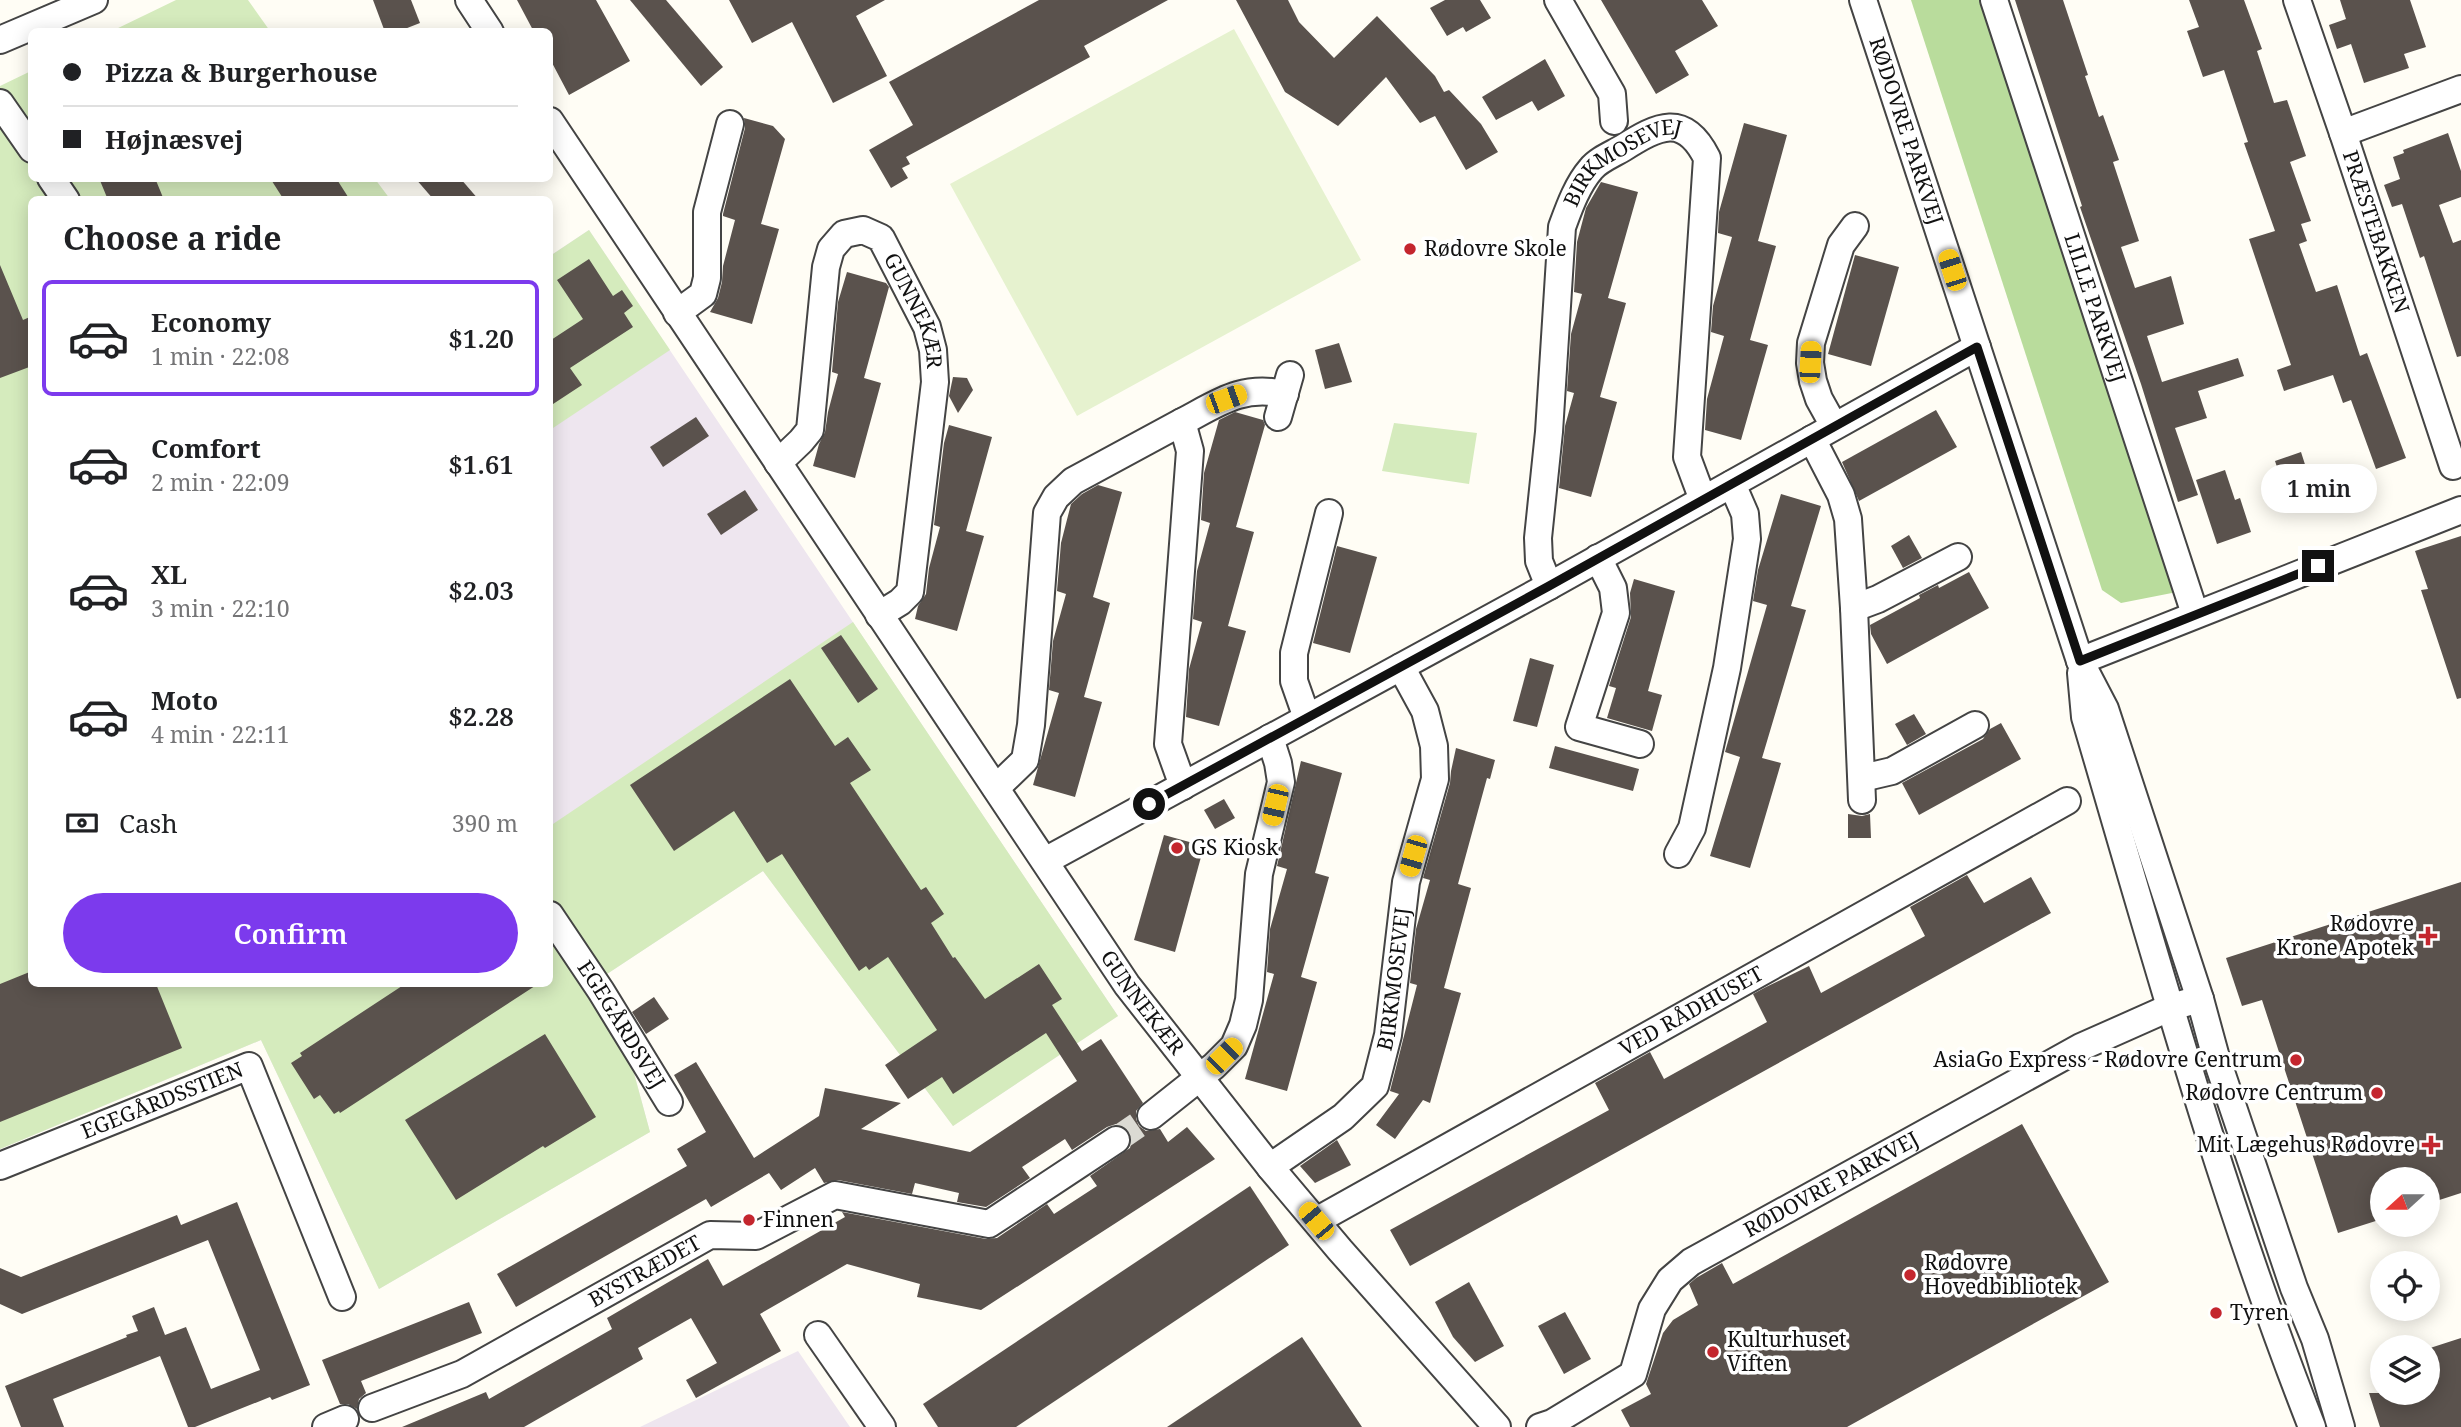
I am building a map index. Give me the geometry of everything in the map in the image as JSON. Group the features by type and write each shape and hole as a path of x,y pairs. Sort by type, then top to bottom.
{"street":[{"path":"28,28 94,0"},
{"path":"469,0 487,28"},
{"path":"1558,0 1612,94 1614,121"},
{"name":"RØDOVRE PARKVEJ","path":"1863,0 2080,661 2105,709 2200,999 2215,1054 2294,1288 2315,1339 2342,1427"},
{"name":"LILLE PARKVEJ","path":"1994,0 2195,614"},
{"name":"PRÆSTEBAKKEN","path":"2297,0 2453,466"},
{"path":"0,40 28,28"},
{"path":"2343,132 2461,89"},
{"path":"0,103 28,143"},
{"path":"677,313 702,294 706,278 707,212 730,124"},
{"name":"GUNNEKÆR","path":"553,126 1127,985 1270,1167 1497,1427"},
{"name":"BIRKMOSEVEJ","path":"1549,586 1539,561 1538,538 1549,432 1562,227 1572,200 1591,168 1638,138 1661,127 1676,128 1690,134 1707,158 1687,457 1703,500"},
{"path":"1855,226 1841,244 1811,344 1810,362 1819,399 1823,433 1848,519 1862,789 1975,726"},
{"name":"GUNNEKÆR","path":"778,463 810,430 826,267 831,248 844,234 863,230 881,238 927,327 933,350 935,382 910,592 879,615"},
{"path":"1045,861 1549,586 1977,347"},
{"path":"996,788 1025,760 1031,725 1047,513 1056,497 1073,481 1226,399 1245,392 1265,390 1284,395"},
{"path":"1182,422 1191,451 1168,744 1183,786"},
{"path":"1678,854 1692,828 1727,668 1747,539 1745,514 1731,484"},
{"path":"2080,661 2461,510"},
{"path":"1307,718 1294,681 1294,653 1329,513"},
{"path":"1854,608 1878,599 1958,557"},
{"path":"1598,558 1613,588 1616,613 1579,727 1640,744"},
{"name":"RØDOVRE PARKVEJ","path":"2080,661 2085,716 2187,1061 2235,1217 2312,1427"},
{"name":"BIRKMOSEVEJ","path":"1270,1167 1343,1117 1374,1086 1385,1047 1406,882 1435,779 1434,746 1425,711 1401,667"},
{"path":"1152,1116 1199,1079 1234,1046 1243,1025 1249,1000 1259,874 1280,782 1278,763 1270,738"},
{"name":"VED RÅDHUSET","path":"1316,1221 2067,801"},
{"name":"EGEGÅRDSVEJ","path":"553,919 601,991 668,1102"},
{"name":"RØDOVRE PARKVEJ","path":"1549,1425 1633,1374 1652,1310 1670,1280 1691,1262 2081,1047 2171,1007 2200,999"},
{"path":"2187,1061 2215,1054"},
{"name":"EGEGÅRDSSTIEN","path":"0,1166 248,1066 342,1297"},
{"name":"BYSTRÆDET","path":"372,1408 462,1374 709,1235 756,1236 835,1195 989,1224 1116,1140"},
{"path":"2265,1300 2294,1288"},
{"path":"818,1335 882,1427"}],"shaded area":[{"path":"589,230 1118,1016 953,1126 763,871 607,974 650,1132 379,1289 261,1040 0,1149 0,279 28,896 28,987 553,987 553,254"},
{"path":"798,1351 850,1427 640,1427"}],"green space":[{"path":"176,0 248,0 268,28 118,28"},
{"path":"1911,0 1982,0 2177,592 2121,603 2102,590"},
{"path":"1234,29 1361,260 1077,416 950,184"},
{"path":"28,72 28,182 377,182 388,196 28,196 28,987 553,987 553,824 853,622 1118,1016 953,1126 763,871 607,974 650,1132 379,1289 261,1040 0,1149 0,86"},
{"path":"589,230 670,350 553,428 553,254"},
{"path":"1394,423 1477,433 1469,484 1382,471"}],"building":[{"path":"373,0 411,0 420,23 407,28 384,28"},
{"path":"517,0 596,0 630,61 569,95 553,65 553,28 532,28"},
{"path":"630,0 666,0 723,67 701,86"},
{"path":"729,0 885,0 856,16 887,76 833,103 792,22 752,43"},
{"path":"1039,0 1168,0 1084,46 1090,57 906,157 910,164 902,168 908,178 891,188 869,150 913,125 889,82"},
{"path":"1236,0 1288,0 1299,22 1334,58 1377,16 1435,76 1444,92 1449,90 1481,124 1498,152 1466,170 1435,116 1420,123 1386,77 1338,126 1285,92"},
{"path":"1445,0 1480,0 1491,18 1466,32 1463,27 1447,36 1430,8"},
{"path":"1601,0 1702,0 1718,26 1675,51 1689,75 1656,94"},
{"path":"2015,0 2063,0 2099,117 2103,115 2119,160 2113,162 2139,241 2121,247 2135,288 2171,276 2184,324 2147,336 2162,382 2238,358 2244,376 2198,391 2207,418 2175,428 2198,495 2178,502 2080,207 2082,206"},
{"path":"2189,0 2244,0 2262,49 2257,51 2274,103 2287,100 2306,156 2290,162 2311,221 2301,224 2307,241 2299,244 2316,292 2337,285 2360,356 2367,353 2406,458 2376,469 2351,400 2343,403 2333,375 2284,391 2277,370 2291,365 2249,239 2275,231 2244,143 2248,142 2224,70 2203,77 2187,31 2199,27"},
{"path":"2340,0 2410,0 2426,47 2404,54 2409,68 2364,83 2351,44 2337,49 2329,25 2346,19"},
{"path":"1545,59 1565,96 1538,111 1532,101 1496,120 1482,97"},
{"path":"744,118 773,126 785,139 761,224 779,229 752,324 710,312 718,298 735,220 723,214 745,128"},
{"path":"1744,123 1787,135 1758,241 1776,246 1750,340 1768,345 1741,440 1705,430 1707,399 1724,336 1711,332 1713,306 1732,237 1718,233 1719,212"},
{"path":"2448,133 2461,171 2461,197 2439,205 2453,243 2461,240 2461,356 2457,357 2424,256 2420,258 2402,204 2392,207 2384,185 2400,179 2393,157 2404,153 2403,150"},
{"path":"101,182 157,182 162,196 106,196"},
{"path":"273,182 339,182 347,196 281,196"},
{"path":"418,182 463,182 476,196 431,196"},
{"path":"1601,182 1638,192 1608,298 1626,303 1600,397 1617,402 1591,497 1559,488 1565,426 1574,393 1567,391 1571,334 1582,294 1574,292 1577,242 1586,208"},
{"path":"1855,255 1899,267 1871,366 1828,354"},
{"path":"589,259 613,296 622,290 633,306 624,313 633,327 570,368 582,385 553,404 553,339 583,319 557,280"},
{"path":"0,265 23,320 28,318 28,368 0,378"},
{"path":"847,272 886,283 889,287 864,378 881,383 855,478 813,466 825,432 838,374 832,372 838,302"},
{"path":"1339,343 1352,382 1325,389 1315,350"},
{"path":"953,377 967,378 973,390 958,413 949,396"},
{"path":"1936,410 1957,447 1859,501 1842,462"},
{"path":"1235,412 1263,420 1265,425 1236,527 1254,532 1228,626 1246,631 1219,726 1186,717 1189,669 1202,622 1193,619 1197,571 1210,523 1201,520 1204,473 1219,420"},
{"path":"696,417 709,436 663,467 650,447"},
{"path":"949,425 992,437 966,531 984,536 957,631 915,619 918,606 926,594 929,568 940,527 934,525 944,443"},
{"path":"2301,452 2318,505 2299,512 2295,504 2290,506 2275,461"},
{"path":"2225,470 2235,500 2240,498 2251,532 2217,544 2196,480"},
{"path":"1098,485 1122,492 1093,597 1110,603 1084,697 1102,702 1075,797 1033,785 1059,693 1049,690 1053,641 1066,594 1057,591 1061,543 1071,504"},
{"path":"745,490 758,510 721,535 707,514"},
{"path":"1781,494 1821,506 1791,606 1806,610 1762,758 1781,763 1750,868 1710,856 1740,757 1725,752 1767,605 1753,601 1758,570"},
{"path":"1909,535 1922,558 1903,568 1891,546"},
{"path":"2461,536 2461,698 2457,699 2421,590 2428,589 2415,551"},
{"path":"1337,546 1377,557 1350,653 1313,643"},
{"path":"1969,572 1989,608 1887,664 1871,634 1870,625 1920,598 1919,595"},
{"path":"1634,579 1675,591 1648,691 1662,695 1652,731 1607,718 1616,688 1609,686 1631,617 1630,593"},
{"path":"841,635 878,689 858,703 821,648"},
{"path":"1530,658 1554,665 1537,727 1513,721"},
{"path":"790,679 835,746 848,737 871,770 850,783 921,890 926,887 944,914 931,923 953,958 955,957 985,999 1039,964 1062,999 1052,1005 1082,1051 1101,1039 1143,1103 1136,1111 1139,1126 1146,1131 1160,1129 1168,1142 1187,1127 1215,1159 981,1310 917,1297 920,1284 847,1264 760,1314 781,1351 696,1398 686,1380 717,1363 691,1318 638,1348 643,1359 524,1427 402,1427 486,1392 489,1399 612,1329 607,1318 708,1259 723,1286 845,1217 842,1212 986,1239 997,1238 1047,1204 1054,1214 1097,1186 1090,1176 1130,1148 1132,1140 1129,1132 1124,1126 1116,1124 1072,1150 1065,1139 1022,1167 1030,1178 986,1207 957,1202 959,1193 915,1183 912,1194 838,1180 824,1183 815,1168 781,1190 769,1173 711,1207 706,1199 516,1307 497,1274 687,1166 677,1149 706,1132 674,1075 696,1062 754,1158 819,1116 825,1088 901,1103 861,1129 970,1152 1077,1081 1046,1033 953,1094 942,1077 908,1099 885,1065 937,1030 888,957 869,970 866,966 859,971 782,854 767,863 734,811 674,851 630,785"},
{"path":"1914,714 1926,734 1907,745 1895,724"},
{"path":"2001,723 2021,759 1919,815 1902,783 1983,739 1990,729"},
{"path":"1555,746 1639,769 1633,791 1549,768"},
{"path":"1456,748 1495,760 1490,779 1487,778 1458,884 1471,888 1444,988 1461,993 1430,1103 1423,1100 1395,1139 1376,1125 1399,1094 1390,1091 1417,985 1410,983 1416,929 1430,880 1423,878 1450,783"},
{"path":"1301,761 1342,773 1315,873 1329,877 1301,977 1317,982 1287,1091 1245,1079 1274,974 1267,972 1270,929 1287,869 1277,866"},
{"path":"1224,799 1235,818 1215,829 1204,810"},
{"path":"1848,814 1870,814 1871,838 1848,838"},
{"path":"1164,835 1204,846 1175,952 1134,940"},
{"path":"1967,875 1984,903 2031,877 2051,913 1410,1266 1390,1230 1609,1110 1595,1083 1650,1052 1664,1079 1767,1022 1753,994 1809,966 1821,993 1925,936 1910,907"},
{"name":"Rødovre Centrum","path":"2461,882 2461,1193 2440,1200 2440,1167 2370,1167 2370,1223 2338,1233 2262,1000 2242,1006 2226,958"},
{"path":"28,973 28,987 157,987 182,1048 0,1122 0,984"},
{"path":"400,987 533,987 340,1113 339,1111 334,1114 320,1095 314,1099 291,1063 302,1056 300,1053"},
{"path":"654,997 669,1019 646,1034 632,1012"},
{"path":"545,1034 596,1117 456,1200 405,1120"},
{"name":"Rødovre Hovedbibliotek","path":"2022,1124 2109,1282 1847,1427 1630,1427 1621,1410 1651,1394 1646,1384 1663,1333 1673,1320 1698,1305 1689,1284 1696,1278 1722,1263 1733,1284"},
{"path":"1337,1140 1351,1165 1315,1183 1300,1166"},
{"path":"1250,1186 1289,1245 1016,1427 938,1427 923,1404"},
{"path":"237,1202 310,1385 272,1400 270,1397 195,1427 188,1427 160,1356 53,1399 64,1427 21,1427 5,1386 127,1337 126,1335 138,1331 132,1316 154,1307 165,1335 186,1327 211,1389 260,1370 208,1240 22,1314 0,1304 0,1268 21,1277 177,1215 181,1225"},
{"path":"1469,1282 1504,1346 1475,1362 1453,1337 1435,1302"},
{"path":"469,1302 482,1333 361,1381 366,1393 359,1399 357,1409 348,1404 340,1404 322,1360"},
{"path":"1565,1312 1591,1359 1564,1374 1538,1326"},
{"path":"1302,1337 1362,1427 1167,1427"},
{"path":"2461,1338 2461,1427 2380,1427 2373,1405 2440,1405 2440,1345"}],"tunnel":[{"path":"1116,1140 1151,1116"}],"place":[{"name":"Rødovre Skole","path":"1410,249"},
{"name":"GS Kiosk","path":"1177,848"},
{"name":"Rødovre Krone Apotek","path":"2428,936"},
{"name":"AsiaGo Express - Rødovre Centrum","path":"2296,1060"},
{"name":"Rødovre Centrum","path":"2377,1093"},
{"name":"Mit Lægehus Rødovre","path":"2431,1145"},
{"name":"Finnen","path":"749,1220"},
{"name":"Rødovre Hovedbibliotek","path":"1910,1275"},
{"name":"Tyren","path":"2216,1313"},
{"name":"Kulturhuset Viften","path":"1713,1352"}],"route":[{"path":"1149,804 1549,586 1977,347 2080,661 2318,566"}]}
